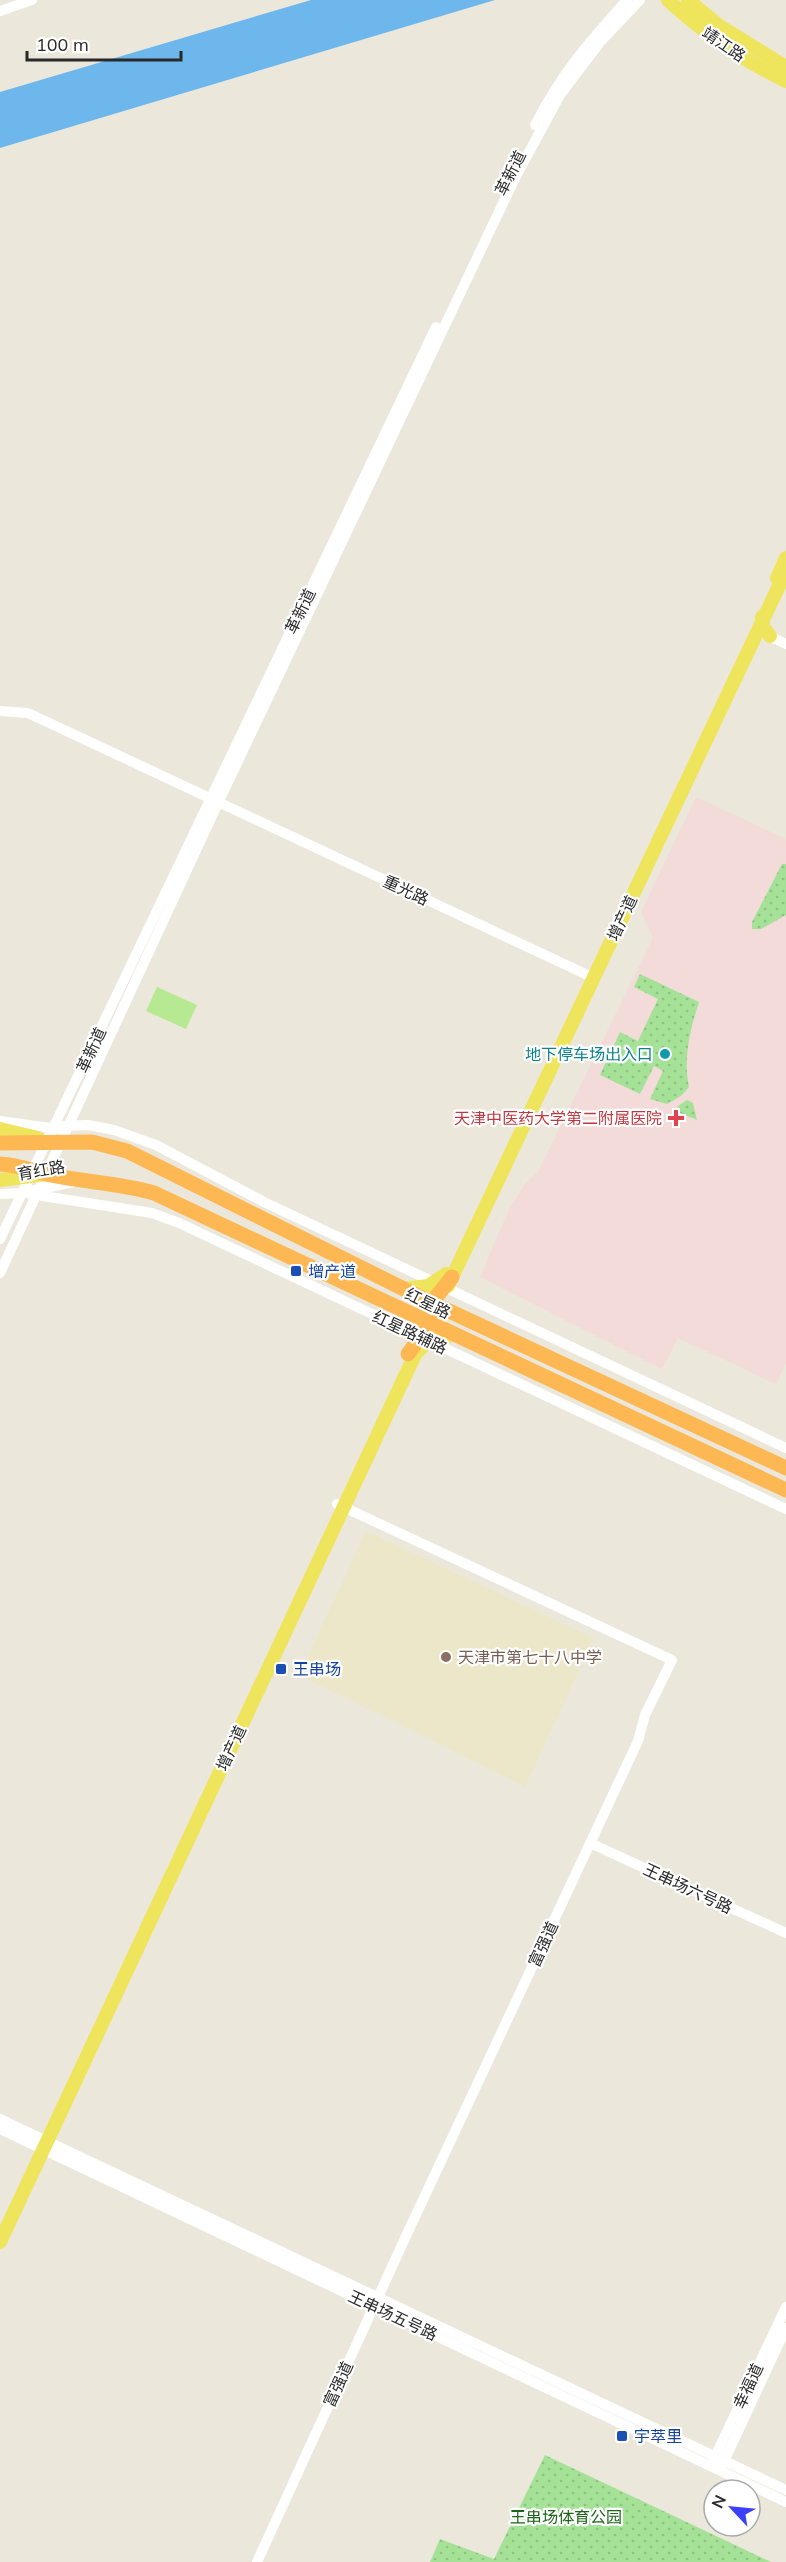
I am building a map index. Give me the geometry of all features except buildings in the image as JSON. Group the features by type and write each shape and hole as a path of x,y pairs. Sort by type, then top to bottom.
{"highway":[{"name":"红星路","path":"56,1135 127,1151 436,1307 452,1335 786,1490"},
{"name":"育红路","path":"0,1143 56,1135"},
{"name":"育红路","path":"0,1164 35,1174"},
{"name":"红星路","path":"35,1174 133,1187 181,1204 394,1307 411,1310 436,1307"},
{"path":"411,1355 436,1307 450,1303 460,1316"},
{"path":"436,1307 460,1316"},
{"name":"红星路","path":"460,1316 786,1468"}],"main road":[{"name":"靖江路","path":"668,0 691,21 731,50 786,81"},
{"name":"靖江路","path":"688,0 726,31 786,67"},
{"name":"增产道","path":"436,1307 591,977 765,629 767,604 786,558"},
{"name":"增产道","path":"767,604 786,571"},
{"path":"0,1129 24,1136 56,1135"},
{"path":"0,1180 35,1174"},
{"name":"增产道","path":"0,2228 42,2144 411,1355"},
{"name":"增产道","path":"0,2242 42,2144"}],"street":[{"path":"0,6 18,0"},
{"path":"0,11 32,0"},
{"name":"革新道","path":"0,1239 21,1193 35,1174 56,1135 487,218 563,75 589,41 627,0"},
{"name":"革新道","path":"56,1135 69,1098 479,251 538,134 560,95 577,72 601,41 640,0"},
{"path":"765,629 786,644"},
{"name":"重光路","path":"0,711 28,713 591,977"},
{"path":"0,1121 56,1135 35,1174"},
{"name":"红星路辅路","path":"56,1135 88,1125 114,1130 156,1145 264,1202 436,1307 786,1509"},
{"name":"革新道","path":"0,1273 37,1192 35,1174"},
{"name":"育红路","path":"0,1194 37,1192 88,1180"},
{"name":"红星路辅路","path":"37,1192 166,1217 436,1307 786,1448"},
{"name":"富强道","path":"257,2562 638,1742 645,1715 672,1660 340,1505"},
{"name":"王串场六号路","path":"590,1843 786,1933"},
{"name":"王串场五号路","path":"0,2119 42,2144 717,2464 786,2502"},
{"name":"王串场五号路","path":"0,2129 42,2144"},
{"name":"幸福道","path":"717,2464 786,2307"},
{"name":"幸福道","path":"717,2464 786,2328"},
{"name":"王串场五号路","path":"717,2464 786,2490"}],"shaded area":[{"name":"天津中医药大学第二附属医院","path":"696,797 786,839 786,1363 776,1384 678,1338 662,1369 480,1277 510,1207 525,1184 538,1172 653,938 641,912"},
{"name":"天津市第七十八中学","path":"366,1531 594,1638 525,1787 299,1675"}],"green space":[{"path":"782,864 786,864 786,915 761,929 752,929 752,922"},
{"path":"640,974 699,1002 688,1044 689,1087 681,1096 667,1104 650,1099 663,1071 654,1066 640,1094 600,1075 620,1032 638,1041 658,999 634,987"},
{"path":"157,987 197,1005 186,1029 146,1011"},
{"path":"687,1100 693,1103 697,1120 678,1112 678,1106"},
{"name":"王串场体育公园","path":"545,2455 702,2529 702,2538 720,2538 771,2562 430,2562 440,2539 494,2559"}],"water":[{"path":"311,0 495,0 0,148 0,92"}],"place":[{"name":"地下停车场出入口","path":"665,1054"},
{"name":"天津中医药大学第二附属医院","path":"676,1118"},
{"name":"增产道","path":"296,1271"},
{"name":"天津市第七十八中学","path":"446,1657"},
{"name":"王串场","path":"281,1669"},
{"name":"宇萃里","path":"622,2436"}]}
